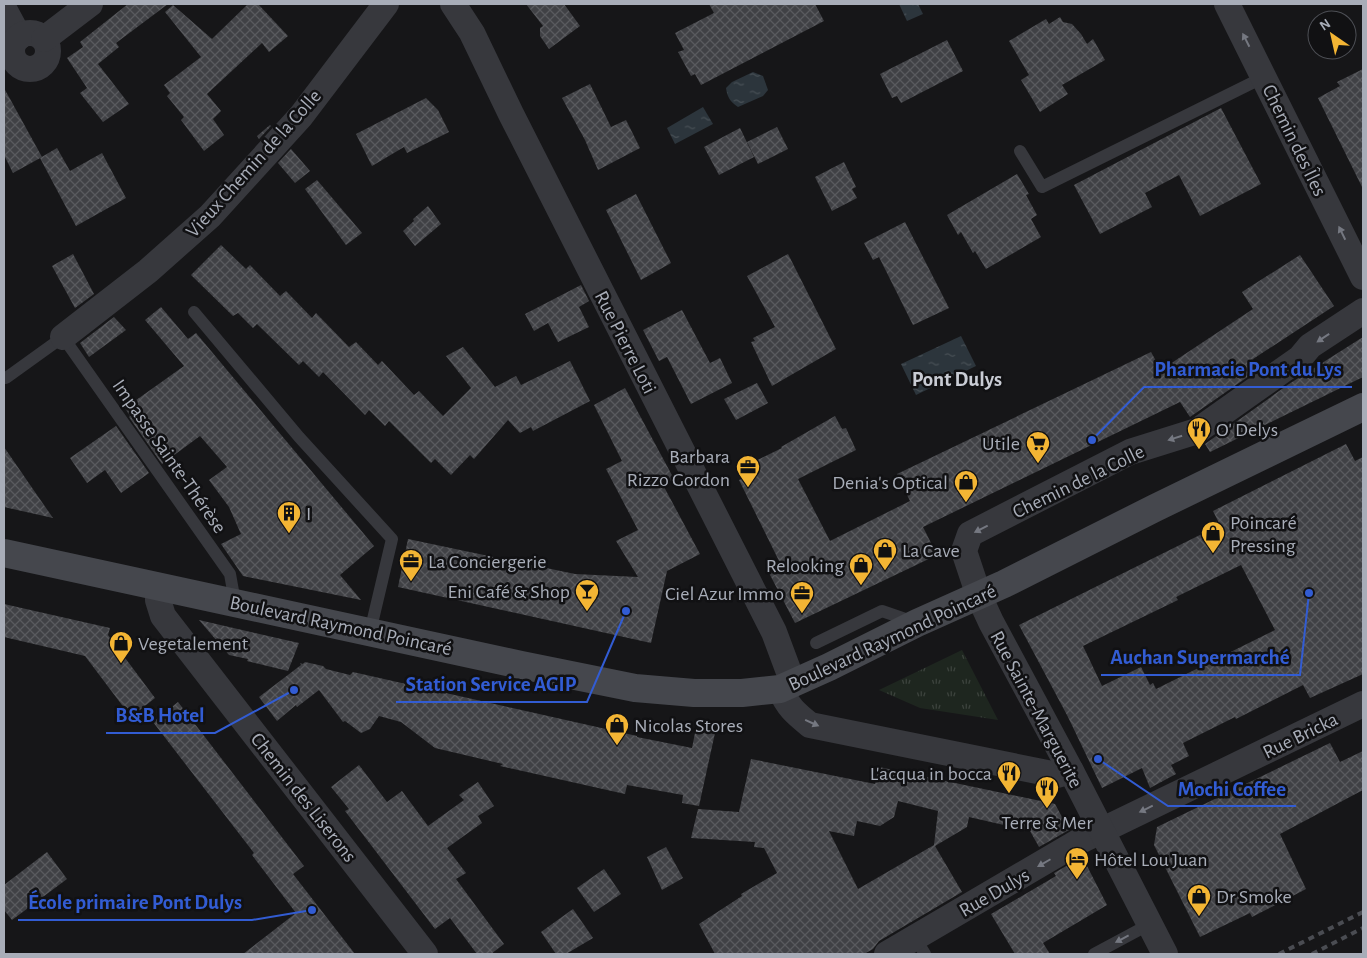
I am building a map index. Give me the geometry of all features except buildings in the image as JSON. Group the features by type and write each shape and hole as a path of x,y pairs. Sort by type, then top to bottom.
{"main road":[{"name":"Boulevard Raymond Poincaré","path":"4,552 158,587 635,688 694,693 742,693 787,686 917,623 979,596 1363,407"}],"street":[{"path":"4,9 31,38 90,4"},
{"name":"Vieux Chemin de la Colle","path":"63,337 148,271 210,216 300,116 386,4"},
{"name":"Rue Pierre Loti","path":"452,4 472,33 511,114 774,632 787,686 787,704 810,725 1057,775 1072,771"},
{"name":"Chemin des Îles","path":"1227,4 1363,276"},
{"name":"Chemin de la Colle","path":"979,596 964,551 970,534 1130,452 1197,431 1300,358 1310,346 1363,311"},
{"name":"Chemin des Liserons","path":"158,587 158,600 163,616 425,954"},
{"name":"Rue Sainte-Marguerite","path":"979,596 1072,771 1165,954"},
{"name":"Rue Bricka","path":"1102,831 1363,704"},
{"name":"Rue Dulys","path":"887,954 920,946 1078,842 1102,831"}],"lane":[{"path":"1020,150 1042,187 1264,77"},
{"path":"194,312 299,437 392,539 370,632"},
{"name":"Vieux Chemin de la Colle","path":"6,378 63,337"},
{"name":"Impasse Sainte-Thérèse","path":"63,337 230,574 235,602"},
{"path":"816,643 882,611 917,623"},
{"path":"1094,954 1150,924"}],"green space":[{"path":"962,650 998,720 920,708 879,690"}],"water":[{"path":"899,4 918,4 923,14 907,21"},
{"path":"753,72 763,76 768,90 763,96 738,107 729,99 726,88 732,82"},
{"path":"703,107 713,124 675,144 667,128"},
{"path":"961,336 976,366 916,395 901,364"}],"railway":[{"path":"1279,954 1363,912"},
{"path":"1312,954 1363,928"}],"place":[{"name":"Pharmacie Pont du Lys","path":"1092,440"},
{"name":"O' Delys","path":"1199,450"},
{"name":"Utile","path":"1038,464"},
{"name":"Barbara Rizzo Gordon","path":"748,488"},
{"name":"Denia's Optical","path":"966,503"},
{"name":"I","path":"289,534"},
{"name":"Poincaré Pressing","path":"1213,554"},
{"name":"La Cave","path":"885,571"},
{"name":"La Conciergerie","path":"411,582"},
{"name":"Relooking","path":"861,586"},
{"name":"Auchan Supermarché","path":"1309,593"},
{"name":"Station Service AGIP","path":"626,611"},
{"name":"Eni Café & Shop","path":"587,612"},
{"name":"Ciel Azur Immo","path":"802,614"},
{"name":"Vegetalement","path":"121,664"},
{"name":"B&B Hotel","path":"294,690"},
{"name":"Nicolas Stores","path":"617,746"},
{"name":"Mochi Coffee","path":"1098,759"},
{"name":"L'acqua in bocca","path":"1009,794"},
{"name":"Terre & Mer","path":"1047,809"},
{"name":"Hôtel Lou Juan","path":"1077,880"},
{"name":"École primaire Pont Dulys","path":"312,910"},
{"name":"Dr Smoke","path":"1199,917"}],"district":[{"name":"Pont Dulys","path":"957,379"}]}
